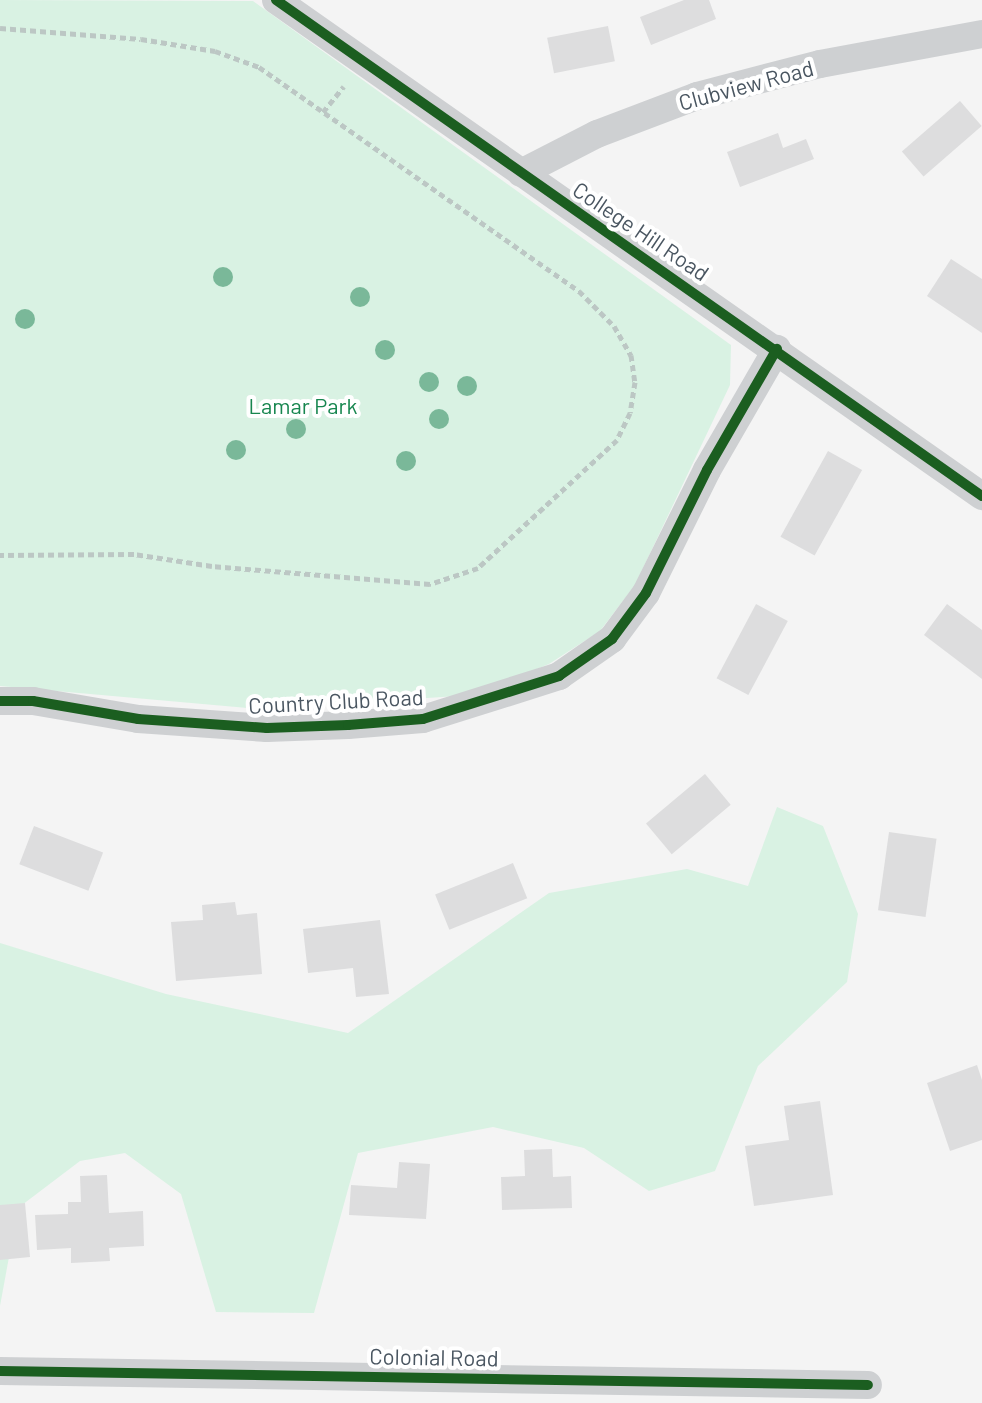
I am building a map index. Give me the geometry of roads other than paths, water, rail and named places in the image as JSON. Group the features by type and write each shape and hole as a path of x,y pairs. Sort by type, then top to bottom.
{"street":[{"name":"College Hill Road","path":"276,0 777,349 982,496"},
{"name":"Clubview Road","path":"521,173 597,134 697,96 820,64 982,34"},
{"name":"Country Club Road","path":"0,701 33,701 138,719 267,728 337,725 423,719 559,676 612,639 646,593 707,470 777,349"},
{"name":"Colonial Road","path":"0,1371 868,1385"}],"park label":[{"name":"Lamar Park","path":"303,406"}]}
